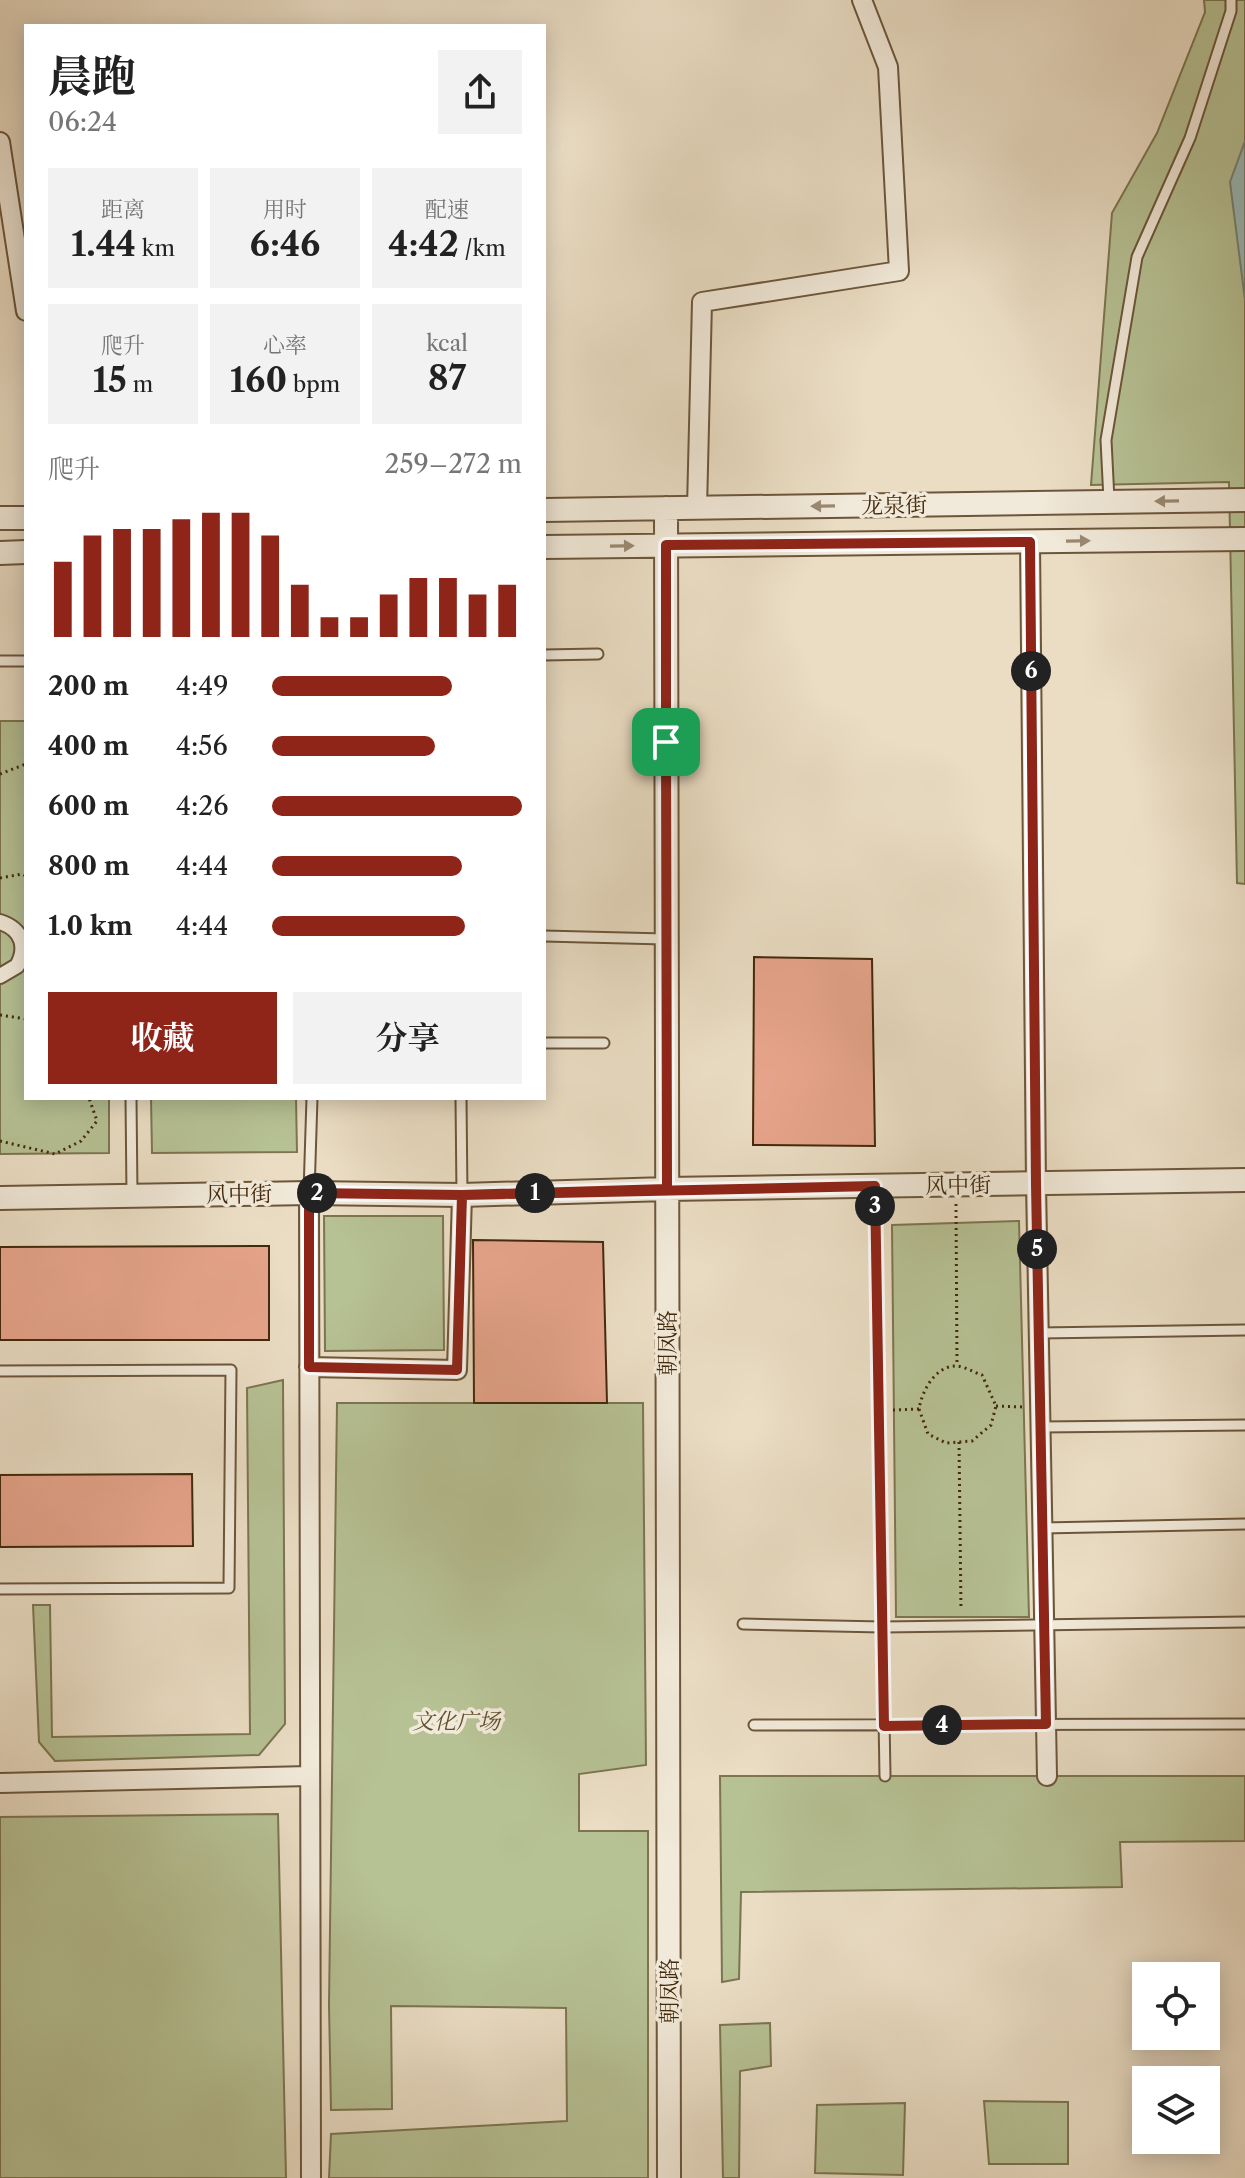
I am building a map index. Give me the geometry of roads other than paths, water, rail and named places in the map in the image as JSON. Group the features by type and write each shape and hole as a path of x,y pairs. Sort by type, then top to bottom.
{"street":[{"path":"697,508 702,302 899,271 888,67 862,0"},
{"path":"0,142 24,298"},
{"name":"龙泉街","path":"546,510 1245,500"},
{"name":"朝凤路","path":"666,508 669,2178"},
{"path":"0,518 24,518"},
{"name":"龙泉街","path":"546,547 1245,539"},
{"path":"1030,542 1036,1184 1047,1776"},
{"path":"0,553 24,552"},
{"path":"0,922 14,929 24,948"},
{"path":"0,976 17,966 24,952"},
{"name":"风中街","path":"0,1198 309,1193 462,1195 1245,1180"},
{"path":"309,1193 311,2178"},
{"path":"309,1367 457,1370 462,1195"},
{"path":"0,1783 310,1776"}],"lane":[{"path":"1109,502 1106,440 1137,257 1190,138 1231,11 1231,0"},
{"path":"546,655 598,654"},
{"path":"0,661 24,661"},
{"path":"546,936 666,939"},
{"path":"546,1043 604,1043"},
{"path":"131,1100 132,1196"},
{"path":"309,1193 312,1100"},
{"path":"461,1100 462,1195"},
{"path":"875,1186 885,1776"},
{"path":"1039,1333 1245,1330"},
{"path":"0,1371 231,1370 229,1588 0,1589"},
{"path":"1040,1427 1245,1425"},
{"path":"1042,1528 1245,1524"},
{"path":"743,1624 882,1627 1245,1622"},
{"path":"754,1725 1245,1724"}],"water":[{"path":"1245,141 1245,300 1230,182"}],"park label":[{"name":"文化广场","path":"456,1721"}]}
